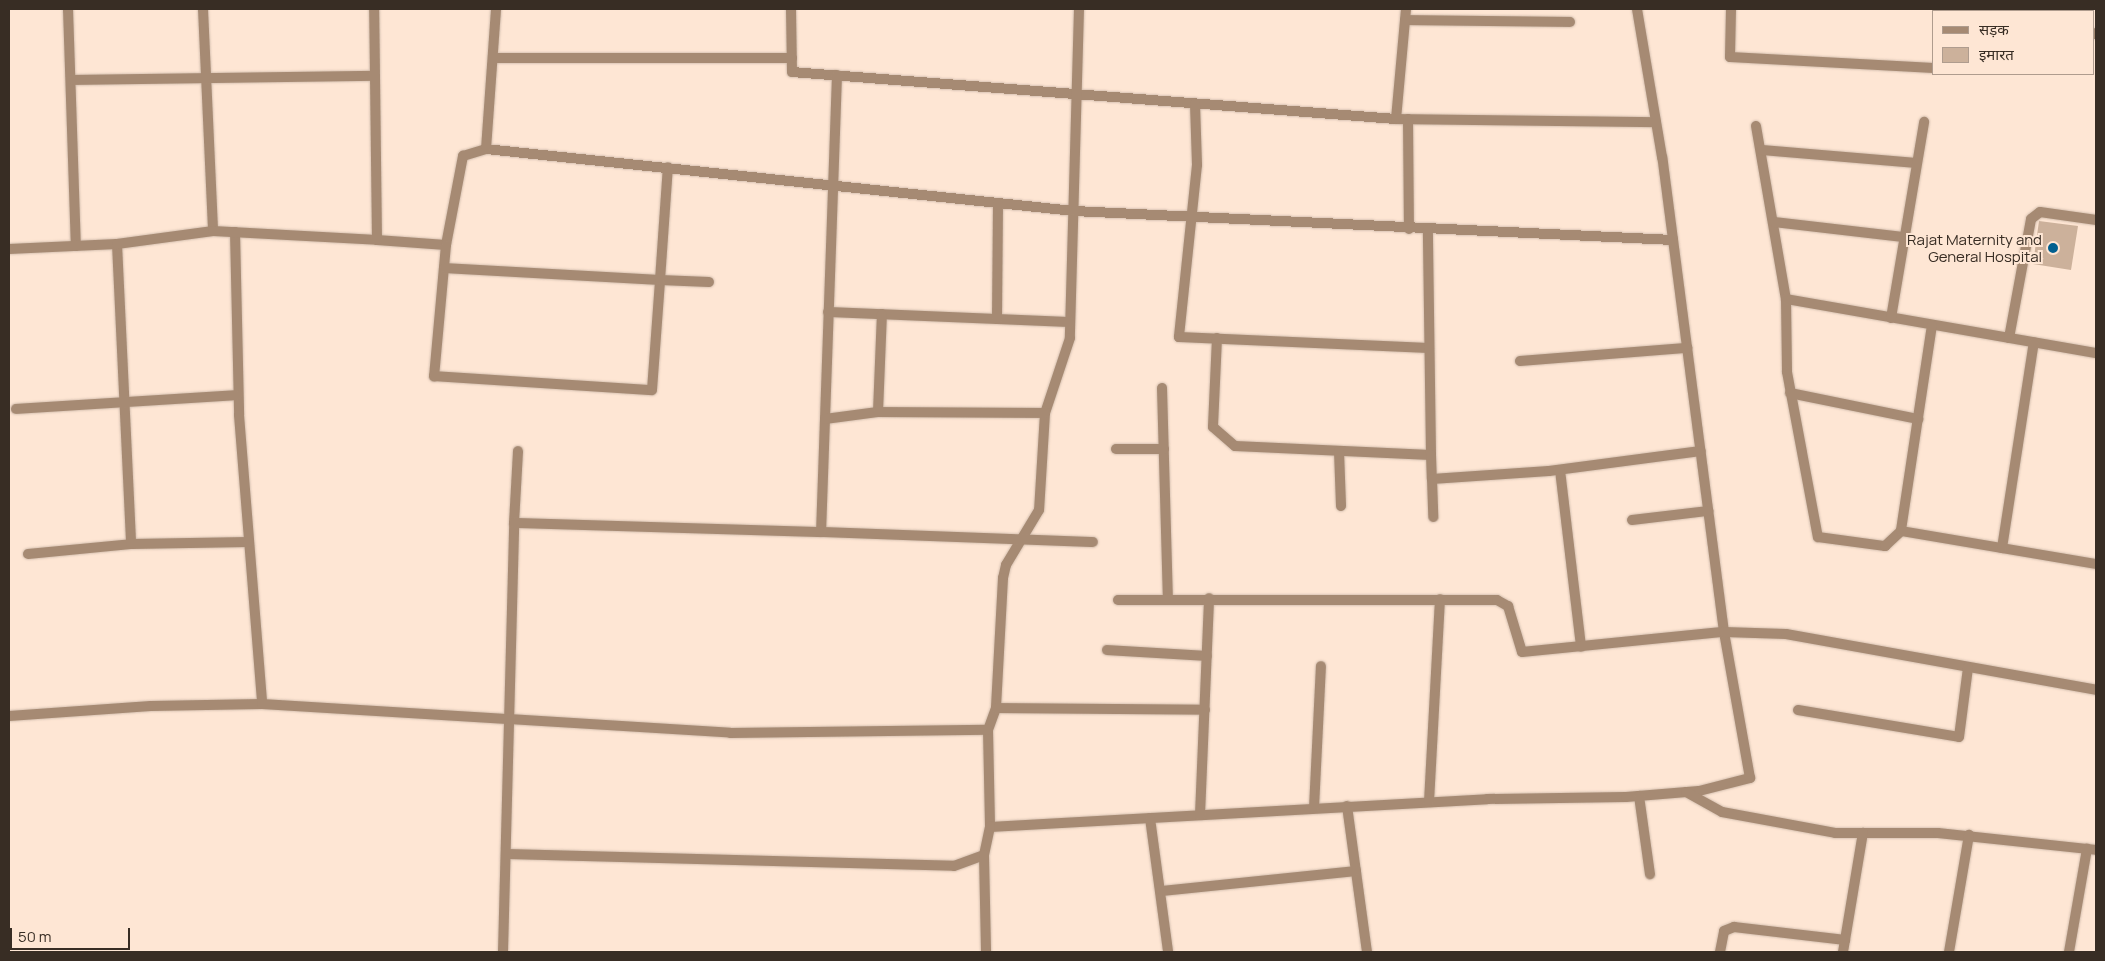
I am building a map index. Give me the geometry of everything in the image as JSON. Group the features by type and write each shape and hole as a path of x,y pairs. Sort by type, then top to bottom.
{"street":[{"path":"68,9 74,80 76,246"},
{"path":"203,9 204,76 213,231"},
{"path":"374,9 373,76 376,240"},
{"path":"486,149 496,9"},
{"path":"791,9 792,72 1396,119 1656,122"},
{"path":"986,952 984,855 990,828 988,730 996,708 1003,578 1006,565 1035,522 1041,500 1045,413 1070,338 1079,9"},
{"path":"1396,119 1406,9"},
{"path":"990,828 1346,806 1639,796 1686,792 1750,778 1724,632 1673,240 1637,9"},
{"path":"1731,9 1730,57 1932,68"},
{"path":"1405,20 1570,22"},
{"path":"494,58 792,58"},
{"path":"820,532 825,419 830,187 837,75"},
{"path":"74,80 204,76 373,76"},
{"path":"1195,104 1197,165 1189,217 1179,336 1429,348"},
{"path":"1408,119 1409,229"},
{"path":"1892,318 1903,237 1924,122"},
{"path":"1756,126 1762,150 1786,299 1790,393 1818,537 1885,546 1901,531 1932,325"},
{"path":"668,167 652,390 434,376 446,245 463,156 486,149 668,167 830,187 1074,211 1428,230 1673,240"},
{"path":"1762,150 1916,163"},
{"path":"997,319 998,203"},
{"path":"2009,338 2031,219 2040,212 2096,220"},
{"path":"1774,222 1903,237"},
{"path":"1428,230 1433,516"},
{"path":"9,249 117,244 213,231 446,245"},
{"path":"235,232 238,395 262,704"},
{"path":"117,244 126,403 131,544"},
{"path":"444,268 709,282"},
{"path":"1786,299 2096,353"},
{"path":"828,312 1070,322"},
{"path":"878,412 882,314"},
{"path":"1217,338 1213,427 1235,446 1431,455"},
{"path":"2002,548 2034,342"},
{"path":"1520,361 1688,348"},
{"path":"1162,388 1168,599"},
{"path":"1790,393 1918,419"},
{"path":"16,409 238,395"},
{"path":"825,419 878,412 1045,413"},
{"path":"1116,449 1164,449"},
{"path":"1339,450 1341,506"},
{"path":"503,952 507,854 508,721 518,451"},
{"path":"1432,479 1560,470 1701,451"},
{"path":"1560,470 1581,648"},
{"path":"1632,520 1708,511"},
{"path":"514,522 820,532 1022,542 1093,542"},
{"path":"1901,531 2096,564"},
{"path":"28,554 131,544 249,542"},
{"path":"1200,815 1210,598"},
{"path":"1118,600 1210,598 1497,600 1508,606 1522,652 1581,648 1724,632 1786,634 2096,690"},
{"path":"1429,802 1440,599"},
{"path":"1107,650 1207,656"},
{"path":"1314,808 1321,666"},
{"path":"1798,710 1959,737 1968,668"},
{"path":"9,716 151,706 262,704 508,721 730,733 988,730"},
{"path":"996,708 1204,710"},
{"path":"1686,792 1722,812 1835,832 1969,835 2092,850 2068,952"},
{"path":"1639,796 1650,874"},
{"path":"1346,806 1367,952"},
{"path":"1150,818 1162,891 1168,952"},
{"path":"1843,952 1863,833"},
{"path":"1949,952 1969,835"},
{"path":"507,854 910,868 954,866 984,855"},
{"path":"1162,891 1356,871"},
{"path":"1720,952 1724,931 1734,928 1845,940"}],"building":[{"path":"2039,221 2078,226 2071,270 2033,264"}],"place":[{"name":"Rajat Maternity and General Hospital","path":"2053,248"}]}
